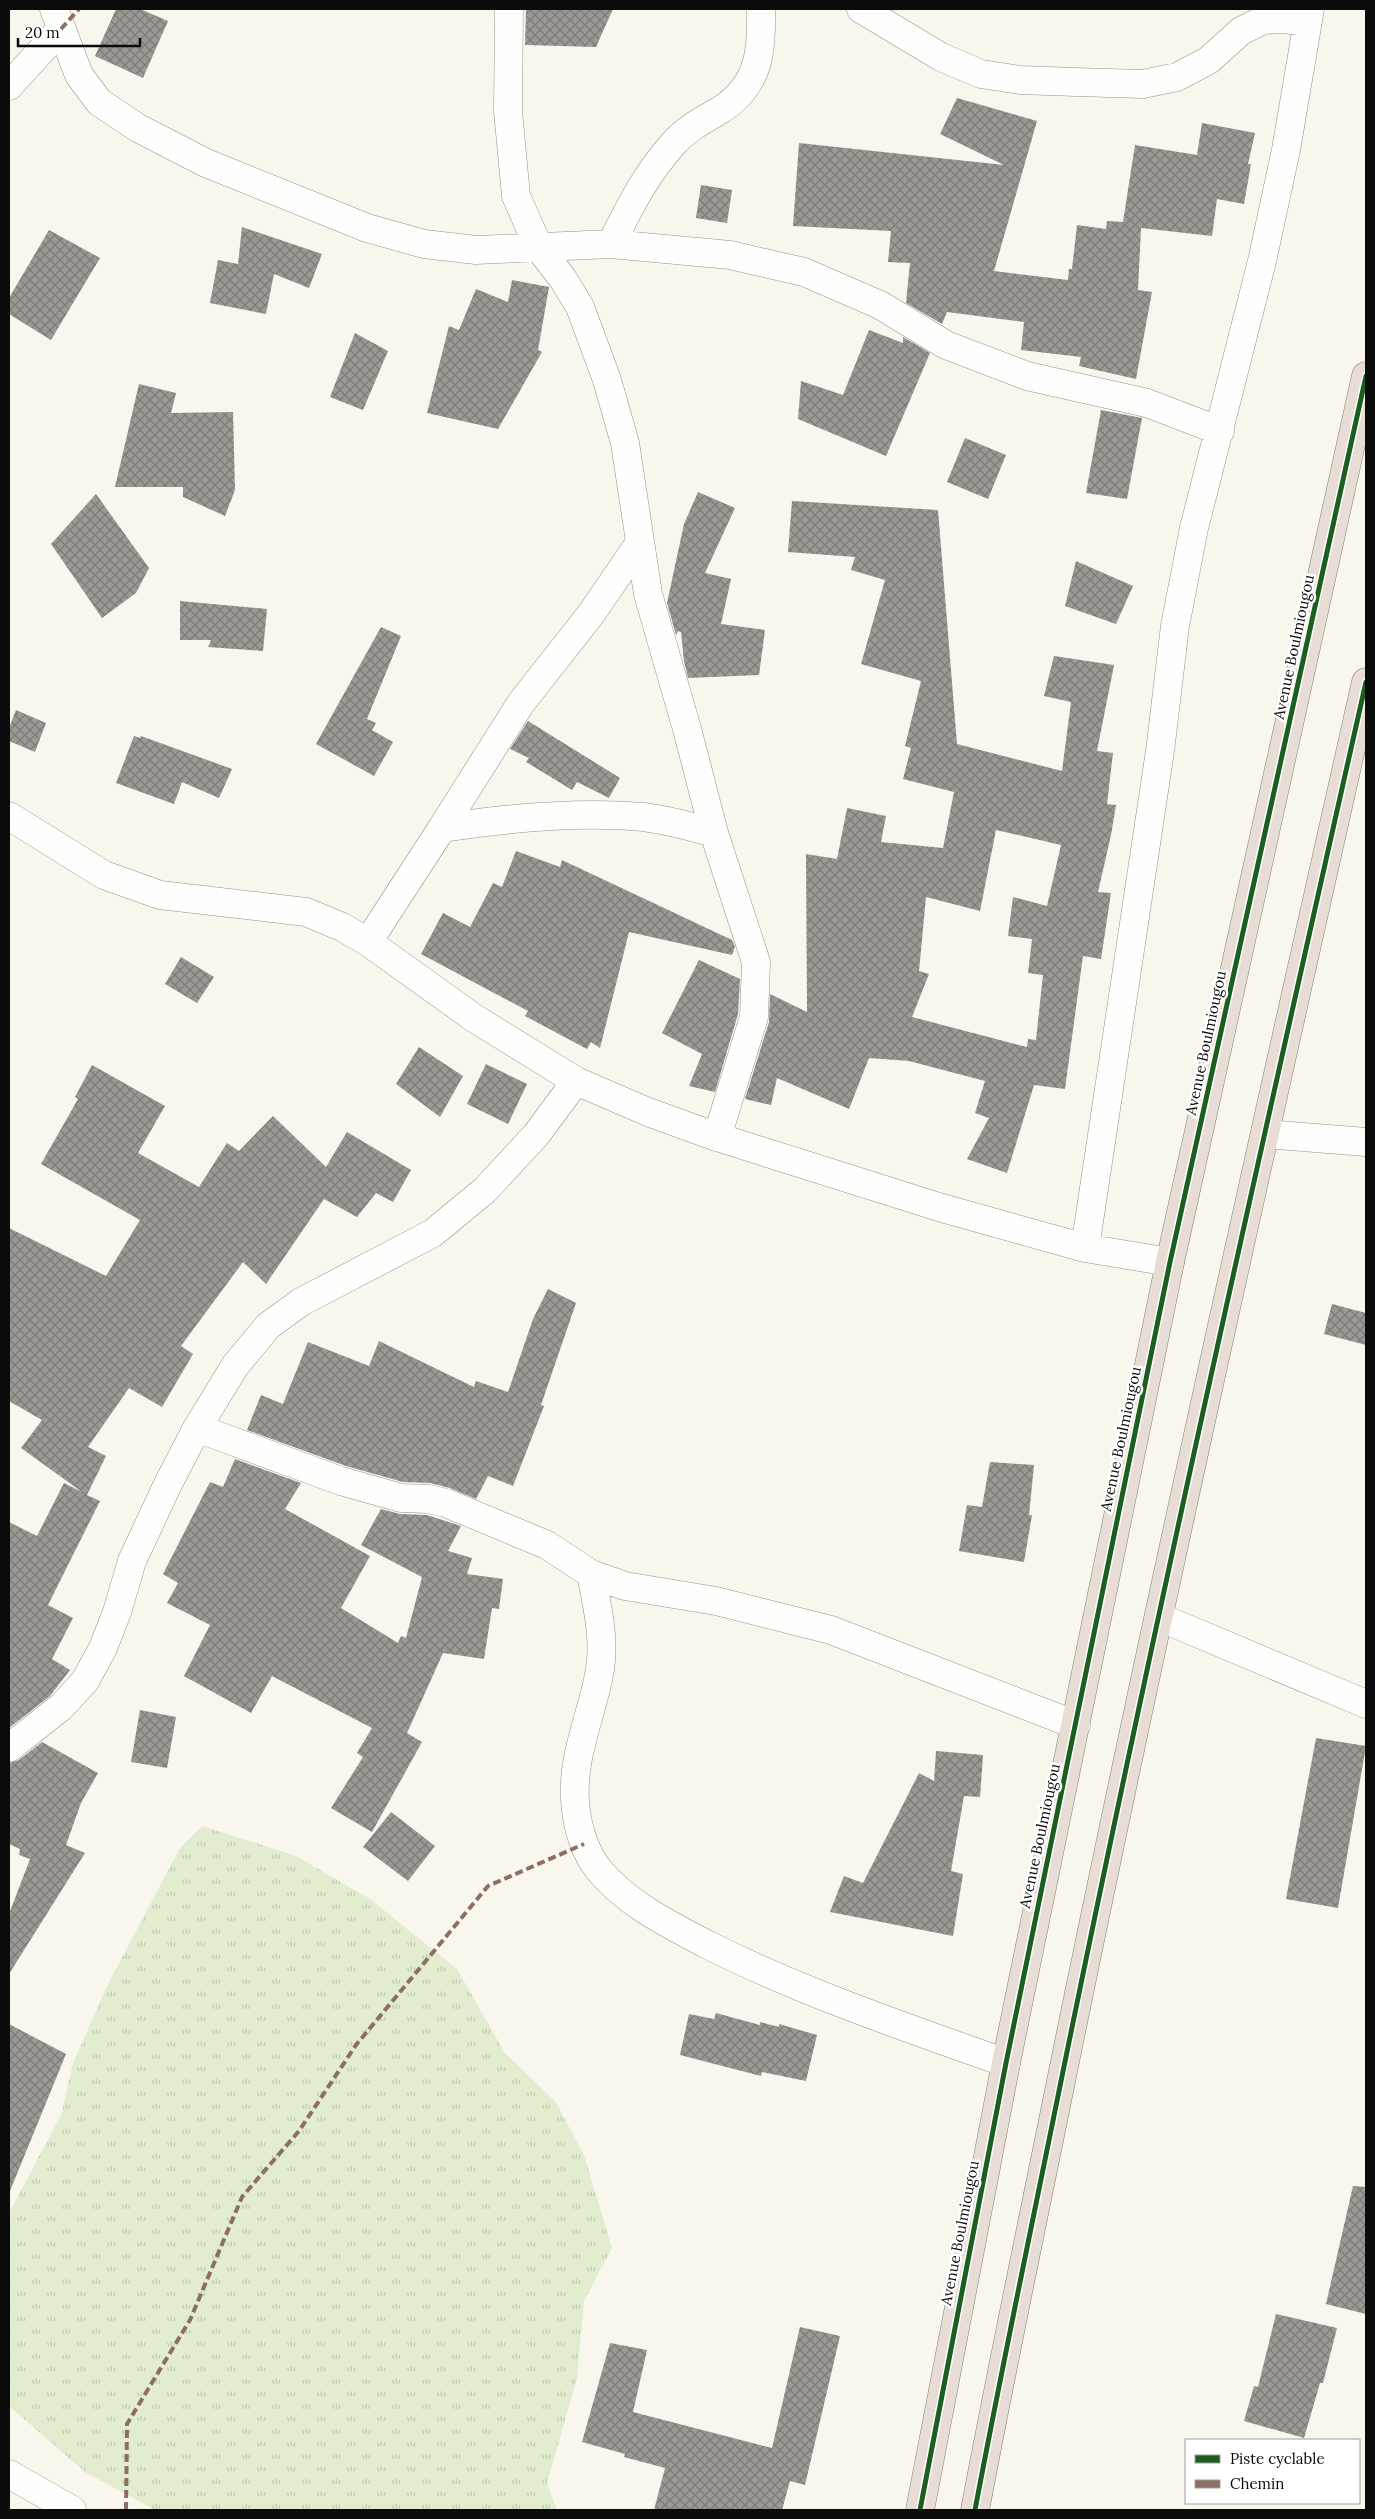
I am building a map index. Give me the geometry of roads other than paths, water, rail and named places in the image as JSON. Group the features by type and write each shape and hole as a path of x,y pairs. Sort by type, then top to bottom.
{"highway":[{"name":"Avenue Boulmiougou","path":"920,2510 1006,2063 1170,1262 1366,376"},
{"path":"975,2510 996,2396 1107,1857 1366,682"}],"street":[{"path":"509,9 508,111 516,196 539,248 563,279 580,307 607,380 625,443 648,594 688,729 714,833 756,962 754,1017 716,1137"},
{"path":"612,244 644,180 674,142 698,122 723,108 743,92 756,68 762,46 762,9"},
{"path":"861,9 941,57 981,74 1020,80 1143,84 1176,77 1209,60 1241,31 1263,20 1309,15 1286,150 1262,261 1194,528 1175,626 1160,751 1085,1248"},
{"path":"57,19 79,75 99,102 138,128 206,163 366,228 424,244 476,250 612,244 730,255 804,272 880,305 946,345 1026,376 1147,403 1220,431"},
{"path":"9,86 57,19"},
{"path":"368,942 516,710 542,673 591,614 639,544"},
{"path":"9,816 104,875 160,895 306,912 342,927 368,942 474,1018 576,1081 648,1112 716,1137 942,1208 1085,1248 1170,1262"},
{"path":"442,828 531,817 604,817 659,820 714,833"},
{"path":"9,1748 61,1707 85,1681 103,1648 117,1612 132,1562 167,1486 197,1428 235,1366 268,1326 301,1302 433,1233 485,1190 536,1135 576,1081"},
{"path":"1265,1134 1366,1142"},
{"path":"197,1428 341,1481 401,1498 430,1499 446,1503 547,1545 591,1574 625,1586 716,1601 831,1630 1076,1724"},
{"path":"591,1574 600,1625 600,1667 575,1765 575,1800 584,1844 598,1869 624,1895 676,1929 739,1960 856,2010 1006,2063"},
{"path":"1159,1618 1366,1704"},
{"path":"9,2474 72,2510"}]}
